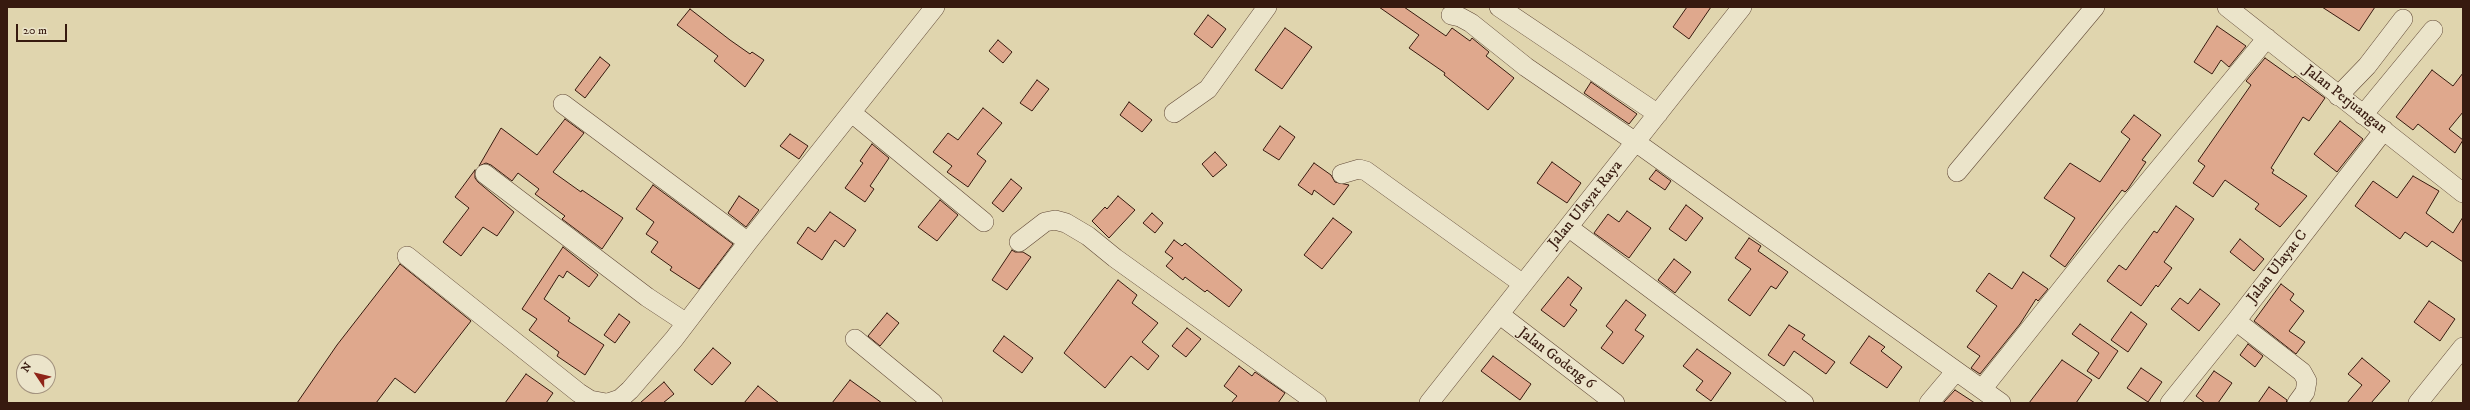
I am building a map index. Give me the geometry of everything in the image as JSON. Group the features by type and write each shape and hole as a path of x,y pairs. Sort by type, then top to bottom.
{"street":[{"path":"407,256 579,393 590,400 607,403 620,398 630,390 674,339 685,322 935,7"},
{"path":"1174,113 1208,89 1267,7"},
{"path":"1499,7 1658,114"},
{"name":"Jalan Ulayat Raya","path":"1430,403 1742,7"},
{"path":"1957,172 2095,7"},
{"name":"Jalan Perjuangan","path":"2227,7 2338,96 2463,192"},
{"path":"1451,15 1460,17 1471,23 1526,67 1637,142 1956,371 1983,388 2001,403"},
{"path":"2338,96 2367,66 2403,19"},
{"path":"2363,115 2433,30"},
{"path":"1983,388 2120,217 2267,38"},
{"path":"563,104 748,242"},
{"path":"852,113 984,222"},
{"name":"Jalan Ulayat C","path":"2170,403 2236,321 2384,130"},
{"path":"1342,174 1358,169 1366,170 1523,284"},
{"path":"485,174 647,298 685,322"},
{"path":"1019,242 1045,222 1055,220 1066,223 1088,236 1115,258 1317,403"},
{"path":"1568,227 1804,403"},
{"name":"Jalan Godeng 6","path":"1499,314 1615,403"},
{"path":"2236,321 2302,372 2307,380 2305,392 2297,403"},
{"path":"855,339 933,403"},
{"path":"2418,403 2463,347"},
{"path":"1929,403 1956,371"}],"building":[{"path":"1379,7 1404,7 1446,36 1452,28 1470,41 1472,38 1489,52 1486,56 1514,78 1488,110 1444,75 1445,73 1409,48 1419,35"},
{"path":"1687,7 1711,7 1689,39 1673,27"},
{"path":"2322,7 2375,7 2359,31"},
{"path":"690,9 750,54 752,52 764,60 745,87 714,61 718,56 677,25"},
{"path":"1208,15 1226,29 1212,48 1194,34"},
{"path":"2217,26 2246,46 2229,67 2221,60 2212,74 2194,62"},
{"path":"1285,28 1312,47 1282,89 1255,70"},
{"path":"998,40 1012,52 1003,63 989,51"},
{"path":"600,57 610,65 585,98 575,90"},
{"path":"2265,58 2293,78 2295,76 2325,98 2309,121 2303,117 2271,168 2274,170 2272,173 2307,196 2280,227 2255,209 2259,204 2225,180 2213,197 2193,183 2205,166 2198,161 2251,85 2246,81"},
{"path":"2432,70 2453,86 2463,73 2463,112 2449,129 2463,140 2455,153 2418,124 2413,130 2396,117"},
{"path":"1037,80 1049,89 1032,111 1020,103"},
{"path":"1591,82 1637,114 1629,124 1584,93"},
{"path":"1129,102 1152,120 1142,132 1120,115"},
{"path":"983,108 1002,123 977,154 986,161 968,187 947,172 952,166 933,152 948,133 958,140"},
{"path":"2134,115 2161,135 2142,160 2146,162 2128,189 2125,192 2122,190 2065,267 2050,256 2075,218 2044,198 2070,163 2100,182 2130,139 2121,132"},
{"path":"565,119 584,133 553,172 581,192 582,190 623,218 602,249 562,219 565,216 535,194 539,189 518,173 512,181 491,165 486,163 479,166 501,128 537,155"},
{"path":"2340,121 2363,139 2337,172 2314,154"},
{"path":"1280,126 1295,137 1279,160 1263,150"},
{"path":"790,134 808,146 799,159 780,146"},
{"path":"872,144 889,158 870,186 874,189 865,202 845,188 863,163 860,161"},
{"path":"1215,152 1227,165 1213,177 1202,164"},
{"path":"1552,162 1581,183 1567,203 1537,183"},
{"path":"1314,163 1331,175 1335,182 1349,185 1334,205 1314,190 1312,195 1298,185"},
{"path":"475,170 475,178 478,182 514,212 497,236 483,227 461,256 443,242 469,208 455,197"},
{"path":"1656,170 1671,181 1665,190 1649,179"},
{"path":"2413,176 2439,191 2426,213 2453,233 2463,217 2463,262 2432,241 2427,247 2405,232 2400,239 2355,206 2373,181 2397,198"},
{"path":"1011,179 1022,188 1003,212 992,203"},
{"path":"653,185 733,244 699,289 670,270 672,267 651,252 658,242 646,234 654,222 636,209"},
{"path":"739,196 759,210 746,227 728,213"},
{"path":"1118,196 1135,210 1109,238 1092,221 1105,207 1107,209"},
{"path":"940,200 958,215 937,241 918,227"},
{"path":"1686,205 1703,218 1686,241 1669,229"},
{"path":"2176,206 2194,219 2164,262 2172,268 2158,287 2156,285 2141,306 2107,281 2119,265 2126,270 2154,231 2157,233"},
{"path":"1627,211 1651,228 1629,258 1594,233 1608,214 1619,222"},
{"path":"830,212 856,230 844,247 835,240 822,260 797,243 808,227 815,232"},
{"path":"1152,213 1163,223 1155,233 1143,223"},
{"path":"1333,218 1352,232 1322,269 1304,255"},
{"path":"1749,238 1761,246 1758,251 1788,272 1776,289 1771,286 1750,316 1728,300 1751,269 1735,258"},
{"path":"2240,239 2264,259 2254,271 2230,252"},
{"path":"1174,240 1182,246 1185,243 1242,290 1229,307 1207,290 1205,292 1185,277 1183,280 1166,266 1173,258 1165,252"},
{"path":"563,247 598,275 589,287 567,271 563,278 559,275 544,299 570,318 568,321 604,345 585,375 557,356 559,352 529,330 537,319 522,309"},
{"path":"1012,250 1015,252 1023,252 1031,257 1007,290 992,280"},
{"path":"1674,259 1691,272 1675,293 1658,280"},
{"path":"400,264 471,321 415,393 395,378 376,403 297,403 337,345"},
{"path":"2023,272 2048,289 2038,301 2036,299 2020,324 1980,374 1971,368 1980,356 1967,347 1997,306 1976,291 1989,273 2012,289"},
{"path":"1568,277 1582,288 1570,305 1577,310 1564,327 1541,310"},
{"path":"1118,280 1137,295 1132,303 1158,323 1142,342 1159,356 1148,370 1131,356 1105,388 1064,353"},
{"path":"2281,284 2294,294 2290,300 2304,311 2289,331 2305,342 2296,354 2254,321"},
{"path":"2200,289 2220,304 2199,331 2171,309 2180,298 2188,304"},
{"path":"1626,300 1646,315 1635,330 1644,336 1623,364 1601,348 1613,332 1606,326"},
{"path":"2429,301 2455,319 2440,341 2414,322"},
{"path":"2131,312 2147,324 2128,352 2111,340"},
{"path":"887,313 899,323 880,346 868,336"},
{"path":"619,314 630,322 615,343 604,335"},
{"path":"2080,324 2118,351 2099,379 2087,371 2099,353 2072,334"},
{"path":"1789,325 1805,335 1802,339 1835,362 1826,374 1794,351 1784,366 1768,355"},
{"path":"1187,328 1201,339 1186,357 1172,346"},
{"path":"1004,336 1033,358 1022,373 993,351"},
{"path":"1869,336 1885,347 1881,351 1902,367 1887,388 1850,363"},
{"path":"2248,344 2263,356 2255,367 2240,355"},
{"path":"713,348 731,363 712,385 694,370"},
{"path":"1697,349 1731,373 1711,401 1696,390 1703,381 1683,366"},
{"path":"1493,356 1531,384 1520,400 1481,371"},
{"path":"2362,358 2390,381 2371,403 2347,403 2362,385 2348,374"},
{"path":"2062,360 2092,380 2076,403 2029,403"},
{"path":"1239,366 1252,376 1255,372 1285,393 1278,403 1231,403 1237,396 1224,386"},
{"path":"2141,368 2162,382 2148,402 2127,388"},
{"path":"2214,371 2232,383 2218,403 2205,403 2196,396"},
{"path":"526,374 553,393 546,403 505,403"},
{"path":"850,380 882,403 832,403"},
{"path":"664,382 674,394 663,403 640,403"},
{"path":"758,386 779,403 744,403"},
{"path":"2269,387 2287,400 2286,403 2258,403"},
{"path":"1955,390 1975,403 1943,403"}]}
